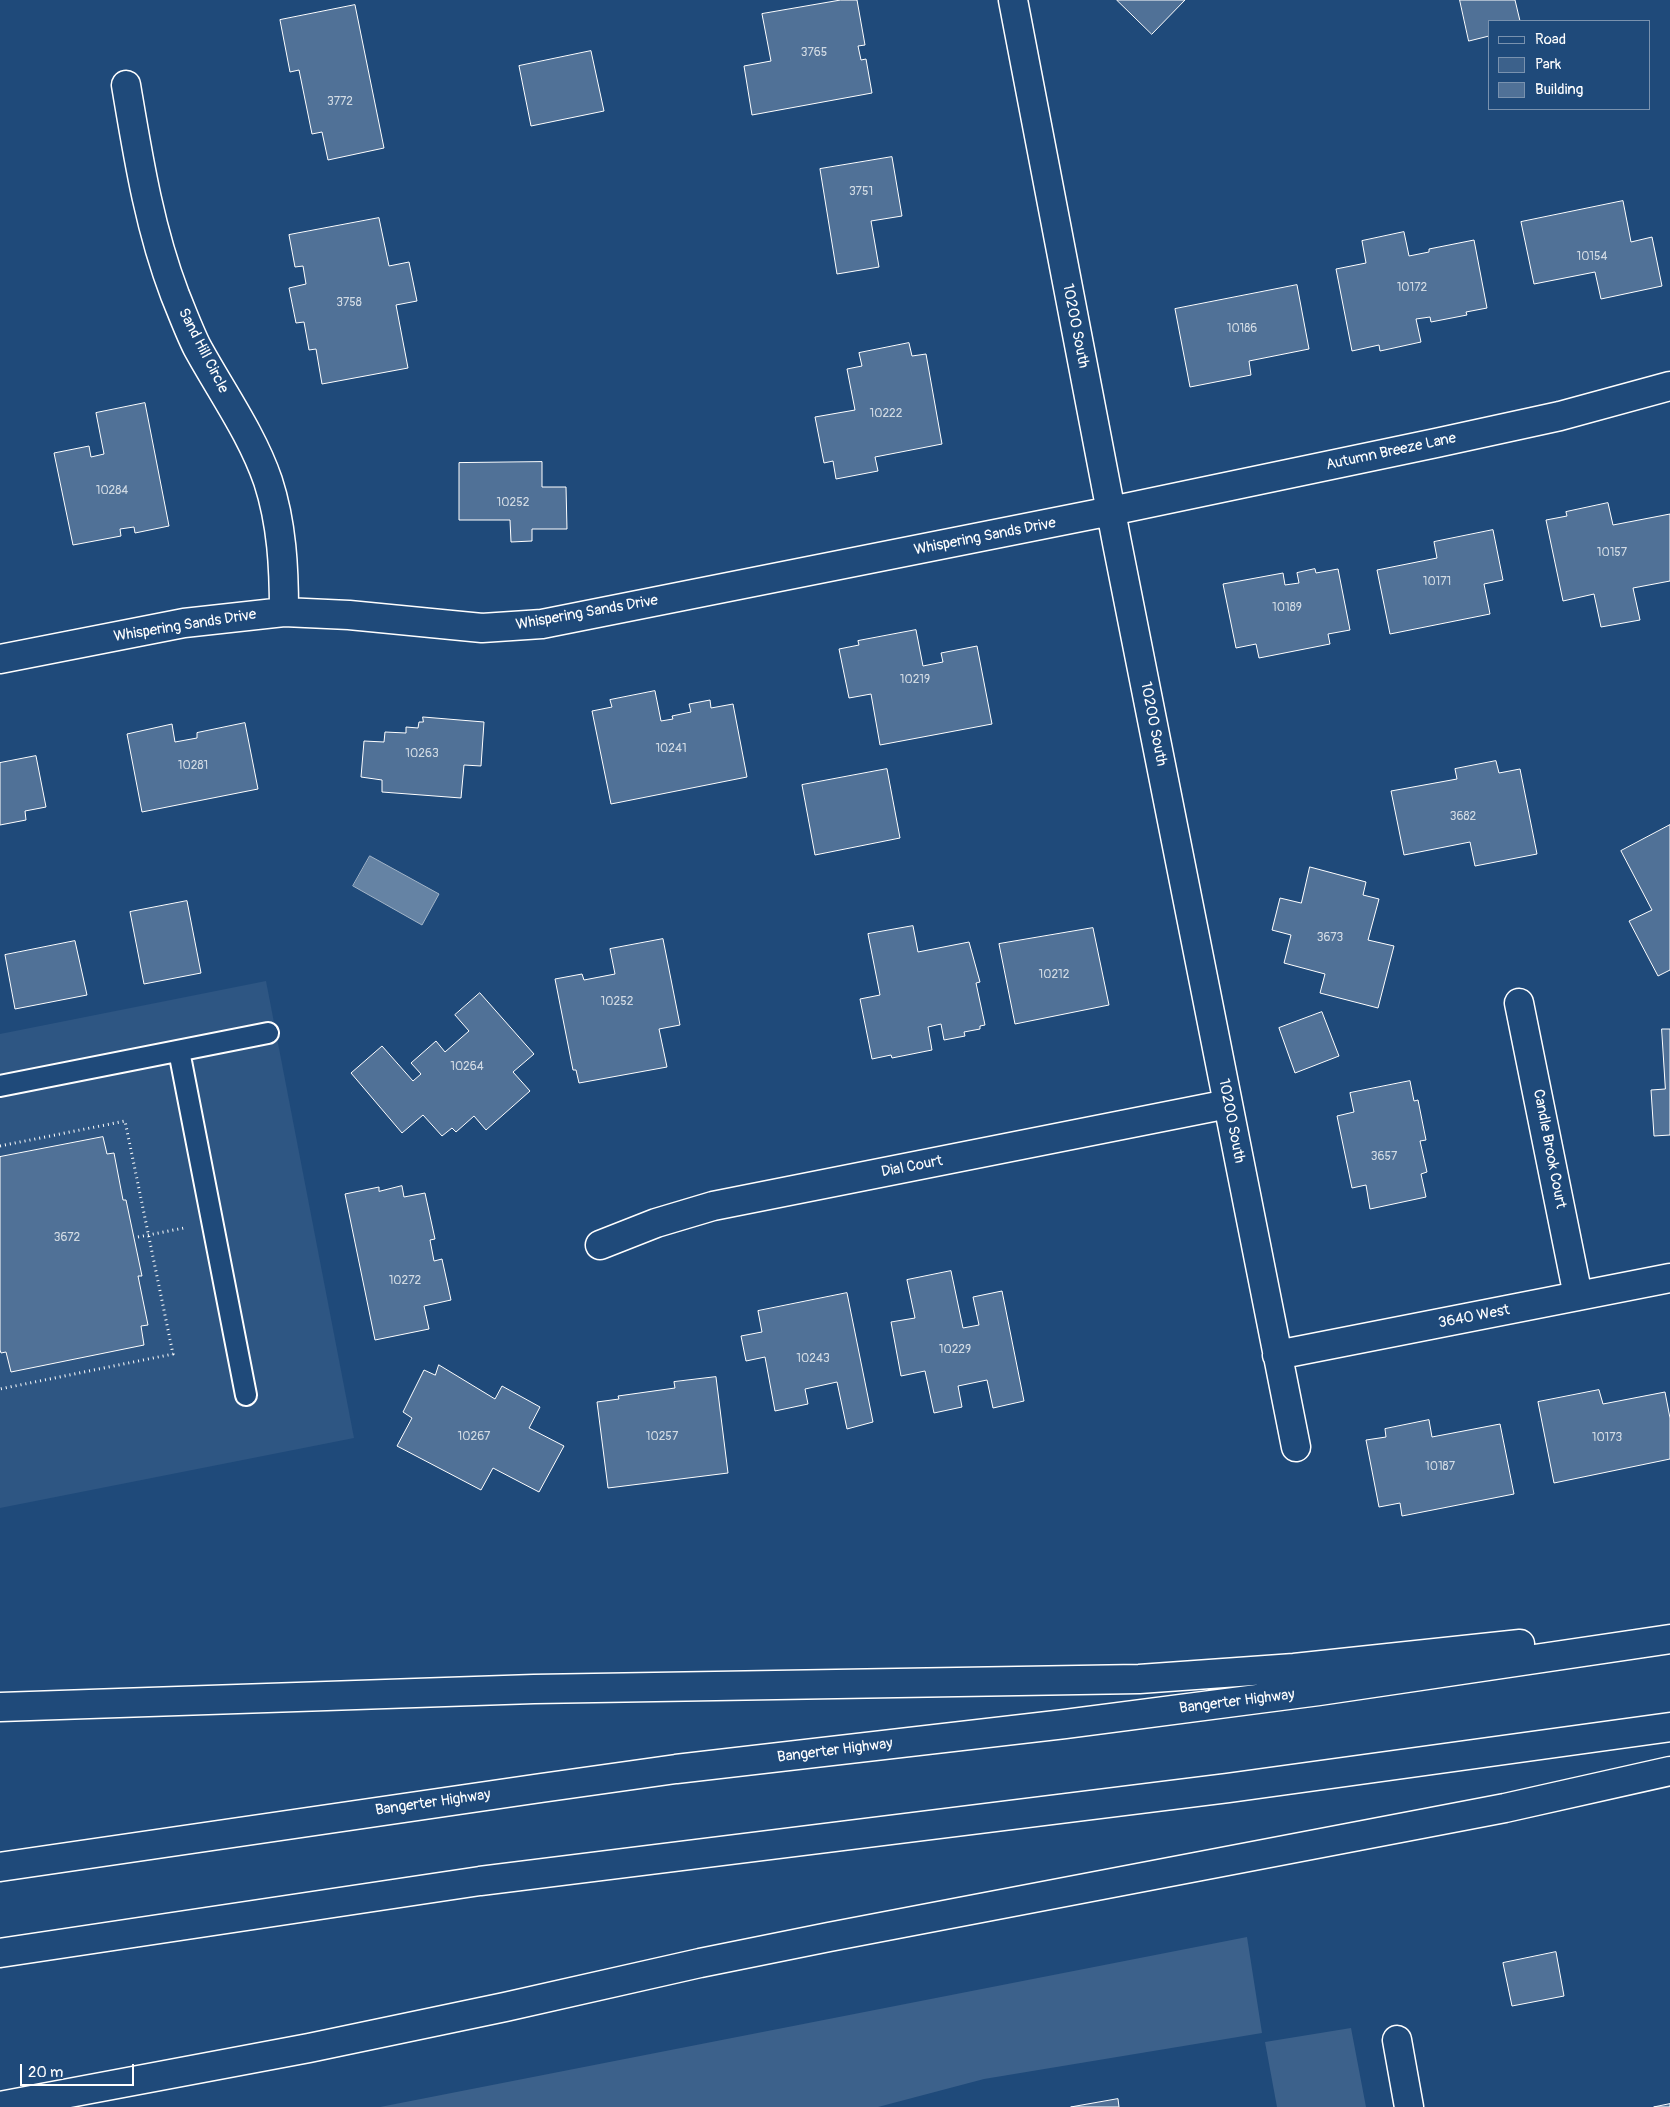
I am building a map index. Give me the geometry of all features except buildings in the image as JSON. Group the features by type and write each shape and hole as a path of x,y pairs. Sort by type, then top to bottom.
{"main road":[{"name":"10200 South","path":"1013,0 1111,512 1296,1447"},
{"name":"Sand Hill Circle","path":"126,85 142,180 155,233 175,293 196,345 247,435 268,481 280,533 284,612"},
{"name":"Autumn Breeze Lane","path":"1111,512 1560,416 1670,386"},
{"name":"Whispering Sands Drive","path":"0,659 184,623 284,612 349,615 482,628 542,624 1111,512"},
{"name":"Candle Brook Court","path":"1519,1002 1578,1296"},
{"name":"Dial Court","path":"600,1245 656,1223 713,1206 1228,1104"},
{"name":"3640 West","path":"1277,1355 1670,1278"},
{"path":"0,1707 544,1689 1139,1679 1216,1675 1450,1653 1670,1625"},
{"name":"Bangerter Highway","path":"0,1867 551,1786 676,1769 1065,1724 1319,1692 1576,1655 1670,1639"},
{"path":"0,1953 490,1880 1228,1788 1670,1727"},
{"path":"0,2106 309,2048 505,2007 700,1963 820,1939 1506,1808 1670,1771"},
{"path":"1397,2040 1409,2107"}],"lane":[{"path":"0,1086 268,1033"},
{"path":"178,1051 246,1395"}],"path":[{"path":"0,1146 125,1121 173,1354 0,1389"},
{"path":"138,1237 185,1228"}],"shaded area":[{"path":"370,856 439,894 422,925 353,886"},
{"path":"266,981 354,1438 0,1508 0,1034"}],"green space":[{"path":"1247,1937 1262,2033 984,2079 878,2107 380,2107"},
{"path":"1351,2028 1366,2107 1277,2107 1265,2042"}]}
